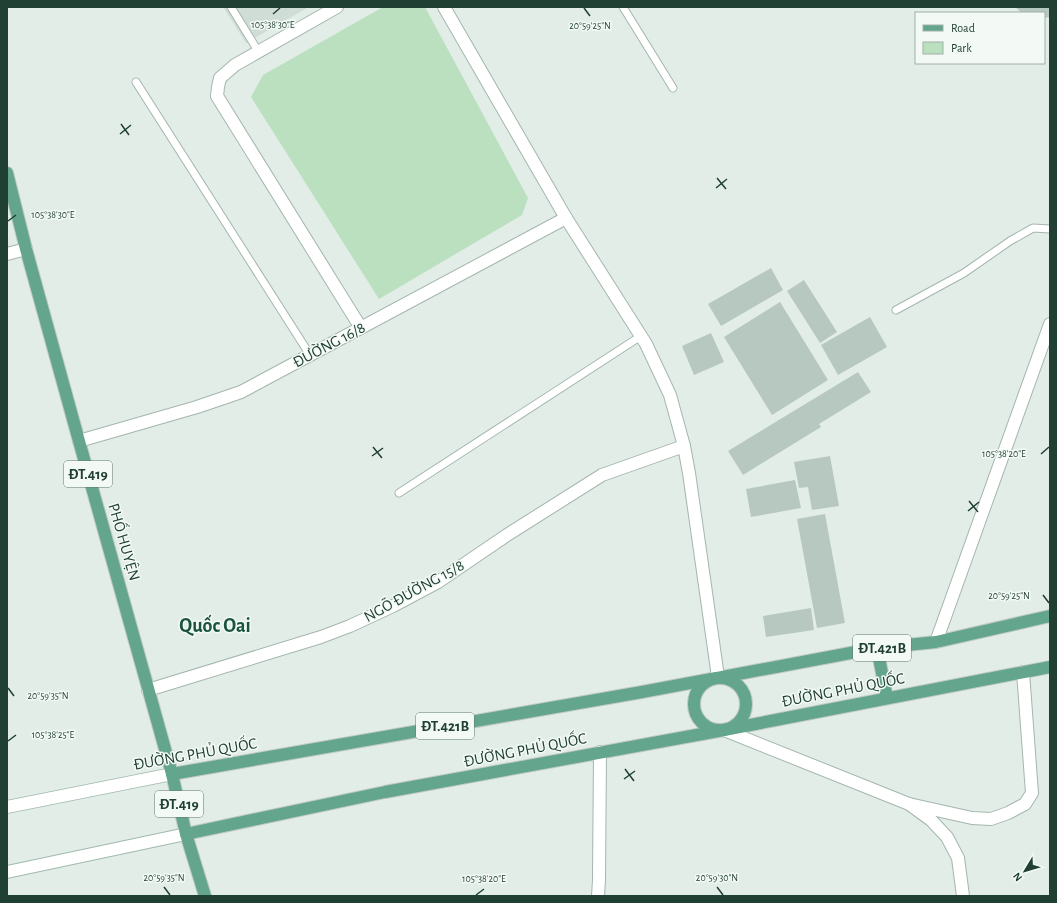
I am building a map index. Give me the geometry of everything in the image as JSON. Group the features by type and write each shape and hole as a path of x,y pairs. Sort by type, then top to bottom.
{"main road":[{"name":"PHỐ HUYỆN","path":"7,173 26,249 172,774 186,834 204,896"},
{"name":"ĐƯỜNG PHỦ QUỐC","path":"172,774 718,678 877,648 936,642 1048,617"},
{"path":"877,648 887,698"},
{"name":"ĐƯỜNG PHỦ QUỐC","path":"186,834 385,792 724,730 1050,667"},
{"name":"ĐT.421B","path":"718,678 733,681 744,693 746,701 746,709 738,723 724,730 708,727 697,715 695,707 695,699 698,691 709,681 718,678"}],"street":[{"path":"336,7 235,64 220,78 217,96 361,328"},
{"path":"448,8 566,218 646,344 670,395 684,446 695,509 718,678"},
{"name":"ĐƯỜNG 16/8","path":"79,441 197,407 240,392 566,218"},
{"path":"7,254 26,249"},
{"path":"936,642 1050,324"},
{"name":"NGÕ ĐƯỜNG 15/8","path":"148,690 321,637 350,626 393,606 438,582 507,535 602,475 684,446"},
{"path":"724,730 909,804 972,818 991,819 1025,804 1032,793 1027,671"},
{"path":"598,896 600,752"},
{"name":"ĐƯỜNG PHỦ QUỐC","path":"7,807 172,774"},
{"path":"909,804 931,820 948,837 958,858 963,896"},
{"name":"ĐƯỜNG PHỦ QUỐC","path":"7,872 186,834"}],"lane":[{"path":"231,7 258,51"},
{"path":"623,7 673,88"},
{"path":"136,82 310,355"},
{"path":"896,310 964,273 1010,241 1033,228 1050,229"},
{"path":"399,493 641,336"}],"shaded area":[{"path":"223,7 309,7 246,43"}],"green space":[{"path":"383,7 425,7 528,198 522,215 379,299 251,97 263,75"}],"building":[{"path":"1015,7 1050,7 1050,17 1045,18 1045,12 1021,12"},
{"path":"771,268 783,290 721,326 708,304"},
{"path":"804,280 837,332 820,343 787,291"},
{"path":"780,302 828,380 772,415 724,337"},
{"path":"870,317 887,347 838,375 821,345"},
{"path":"711,333 724,362 694,375 682,346"},
{"path":"858,372 871,392 819,424 821,427 743,475 728,451"},
{"path":"830,456 839,506 812,510 808,487 799,488 794,462"},
{"path":"795,480 801,508 751,517 746,489"},
{"path":"825,514 845,623 817,628 797,519"},
{"path":"811,608 814,630 766,637 763,616"}],"district":[{"name":"Quốc Oai","path":"215,626"}]}
